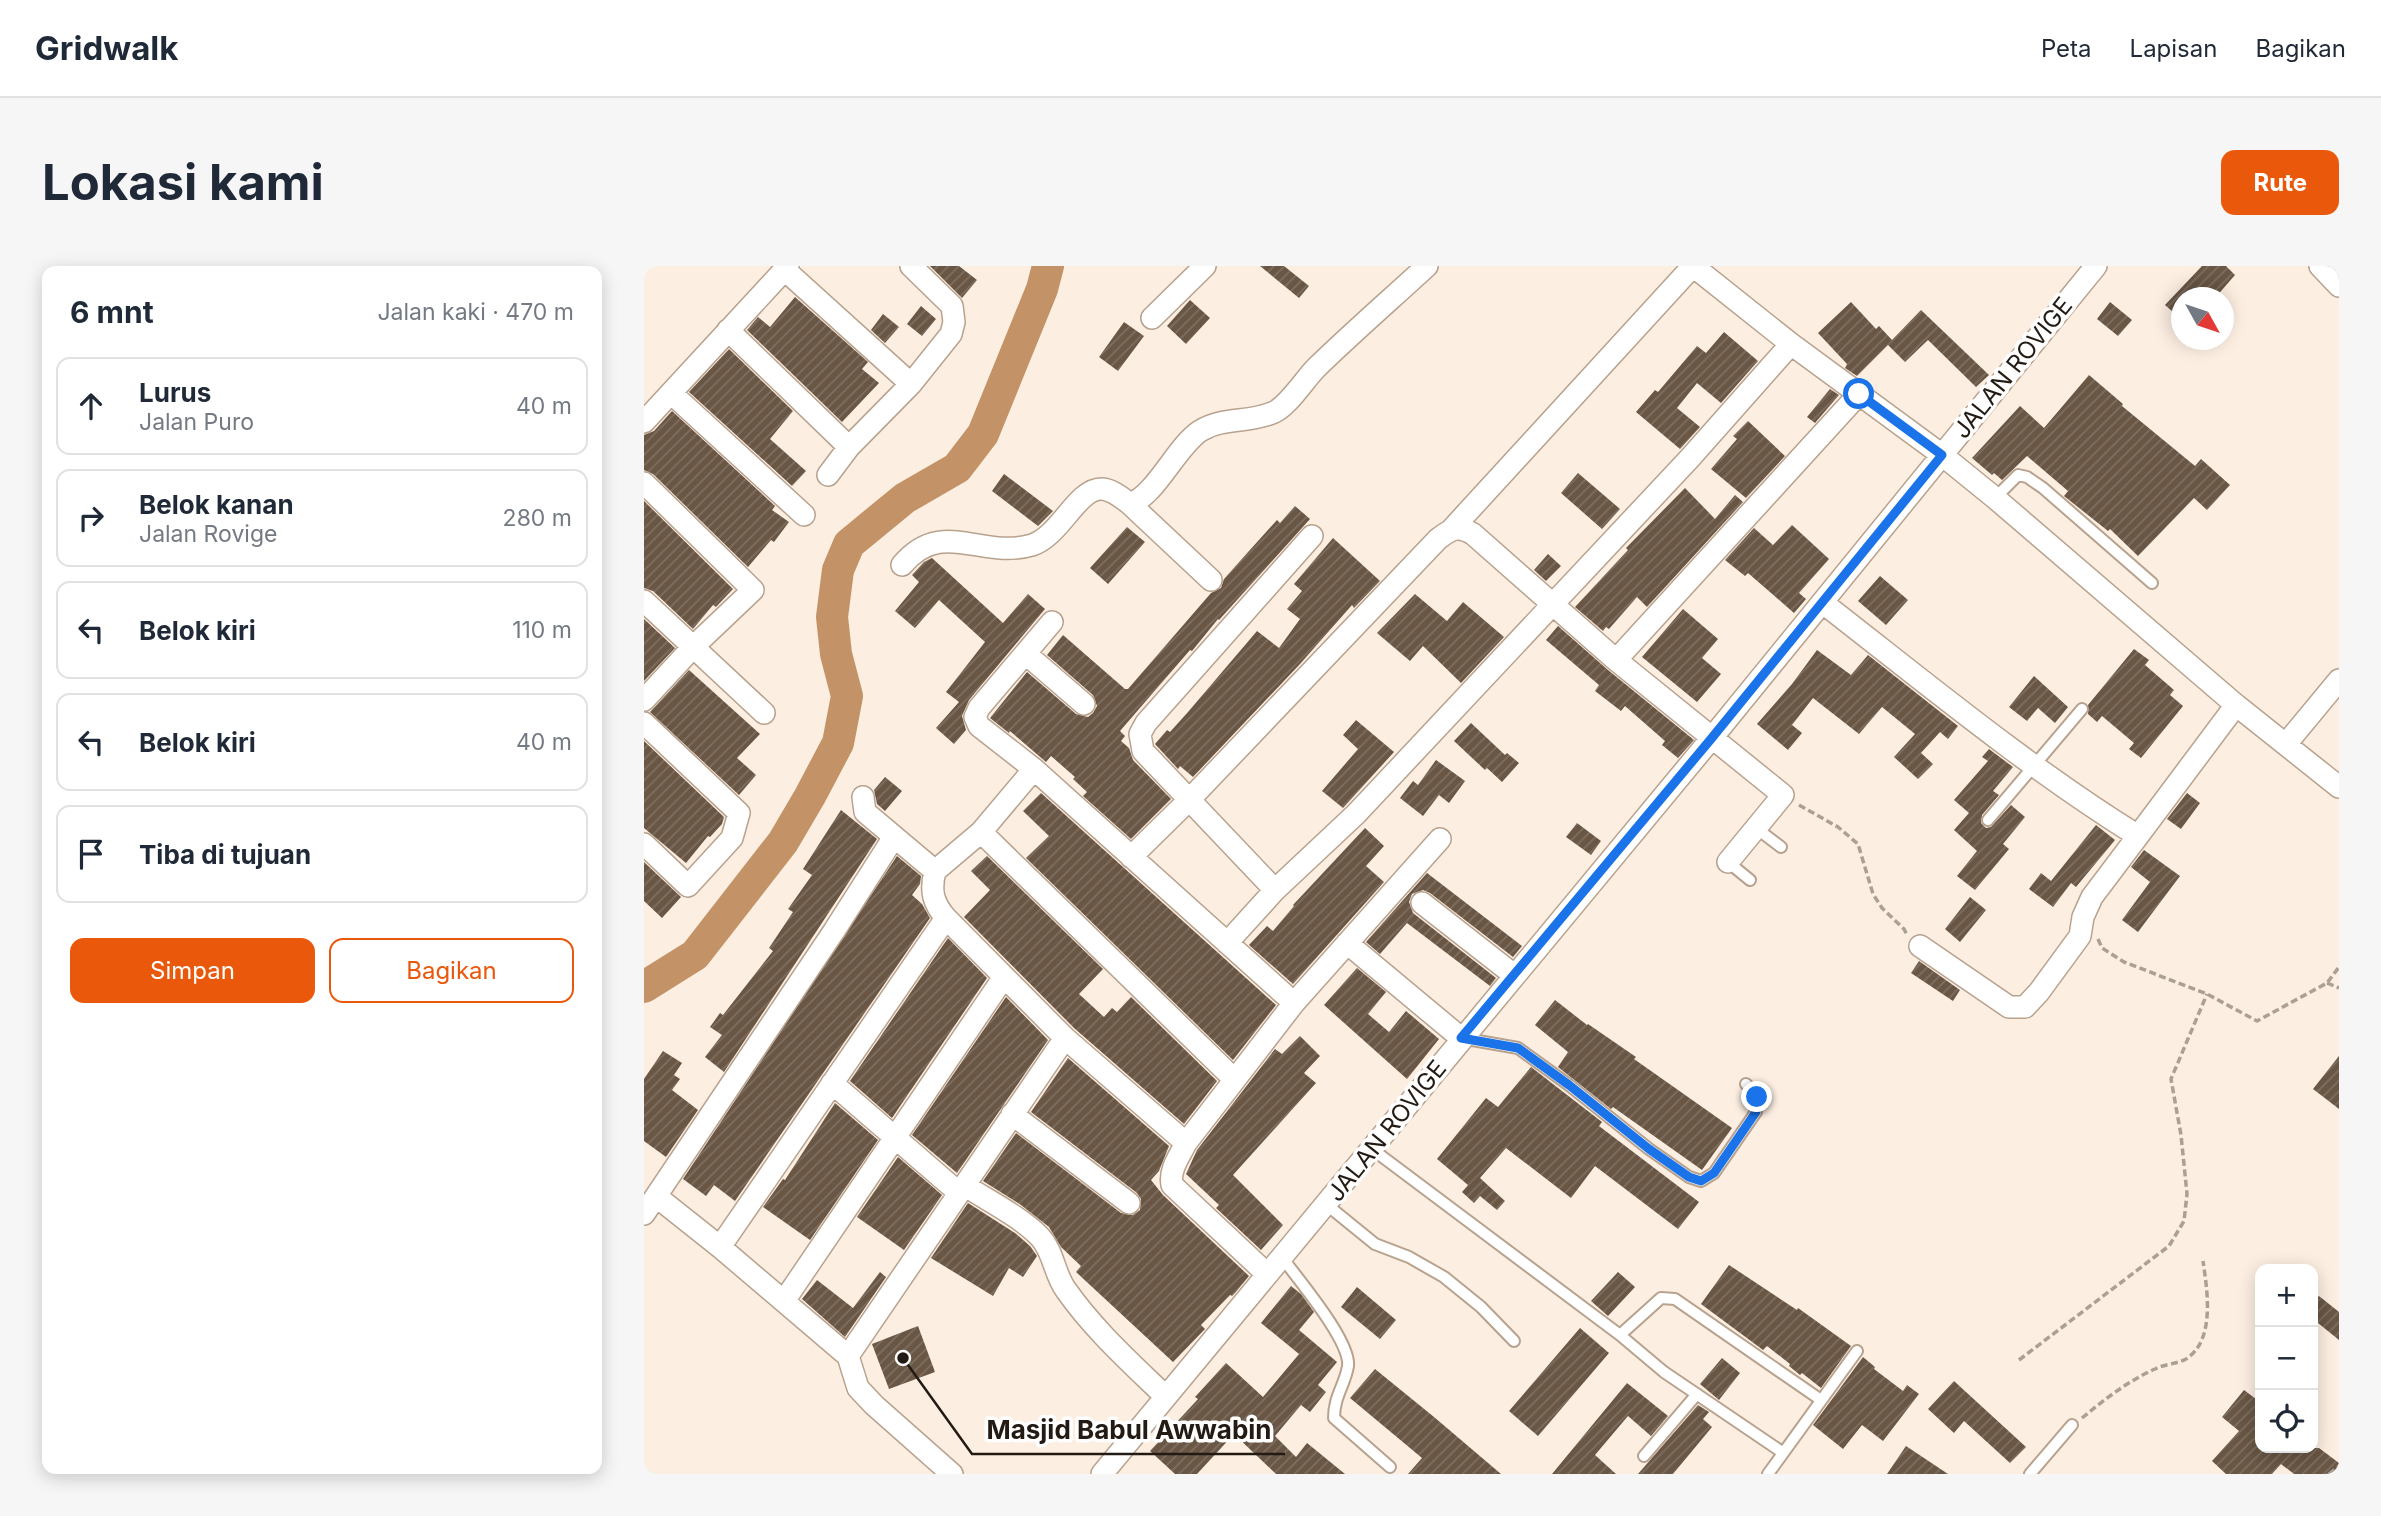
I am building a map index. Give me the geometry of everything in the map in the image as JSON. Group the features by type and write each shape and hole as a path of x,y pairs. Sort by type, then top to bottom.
{"street":[{"path":"828,475 849,447 911,384 950,334 954,313 952,306 911,266"},
{"path":"1152,318 1205,266"},
{"path":"1130,504 1154,484 1198,432 1220,423 1273,413 1282,406 1315,369 1427,266"},
{"path":"1132,858 1452,528 1693,266 1791,344 1942,455 2236,705 2339,787"},
{"name":"JALAN ROVIGE","path":"1102,1474 1823,603 2096,266"},
{"path":"2320,266 2339,286"},
{"path":"644,422 787,268 911,384"},
{"path":"728,330 849,447"},
{"path":"1227,943 1275,890 1356,814 1690,458 1791,344"},
{"path":"671,393 804,515"},
{"path":"1616,660 1859,394"},
{"path":"644,483 752,590 693,647 644,700"},
{"path":"902,565 914,551 929,543 945,540 983,548 1014,550 1035,544 1049,537 1090,492 1101,489 1130,504 1211,580"},
{"path":"1452,528 1462,528 1473,534 1616,660 1783,795 1728,862"},
{"path":"1275,890 1143,751 1140,734 1146,723 1312,536"},
{"path":"644,601 764,713"},
{"path":"1823,603 2035,766 2138,836"},
{"path":"1052,622 979,708 975,717 979,726 1034,769 1294,1003"},
{"path":"1026,654 1084,704"},
{"path":"2286,744 2339,680"},
{"path":"1920,946 2002,1003 2009,1007 2025,1007 2080,936 2083,917 2092,897 2236,705"},
{"path":"644,723 739,813 732,838 688,886 644,844"},
{"path":"1034,769 981,832 935,871 932,895 937,908 1065,1038 1186,1143"},
{"path":"863,797 865,812 935,871"},
{"path":"981,832 1234,1079"},
{"path":"894,837 650,1206 720,1247 848,1356 859,1388 866,1396 952,1474"},
{"path":"1267,1274 1172,1185 1170,1178 1174,1166 1186,1143 1294,1003 1440,839"},
{"path":"1422,903 1514,975"},
{"path":"720,1247 946,918"},
{"path":"1347,943 1461,1038"},
{"path":"784,1301 1004,977"},
{"path":"848,1356 1065,1038"},
{"path":"832,1083 961,1189 1040,1237 1073,1301 1106,1338 1166,1396"},
{"path":"1012,1114 1129,1203"}],"lane":[{"path":"1995,498 2018,475 2026,477 2043,488 2152,583"},
{"path":"1988,820 2082,709"},
{"path":"1756,828 1781,847"},
{"path":"1728,862 1751,880"},
{"path":"1461,1038 1518,1048 1649,1149 1689,1177 1701,1181 1714,1173 1756,1112 1757,1097 1746,1084"},
{"path":"1372,1149 1620,1335 1664,1372 1782,1452"},
{"path":"1327,1205 1375,1244 1409,1257 1444,1277 1481,1307 1514,1341"},
{"path":"1282,1256 1341,1338 1349,1364 1334,1403 1334,1418 1390,1467"},
{"path":"1620,1335 1661,1298 1675,1299 1821,1400"},
{"path":"1774,1471 1782,1452 1857,1351"},
{"path":"1644,1456 1697,1394"},
{"path":"2031,1474 2072,1425"}],"path":[{"path":"1783,795 1838,827 1858,844 1873,894 1882,908 1920,946"},
{"path":"2083,917 2093,926 2102,948 2124,962 2207,994 2258,1021 2327,983 2339,967"},
{"path":"2327,983 2339,988"},
{"path":"2019,1360 2169,1246 2184,1221 2187,1194 2181,1135 2171,1079 2207,994"},
{"path":"2072,1425 2115,1391 2155,1368 2187,1358 2199,1343 2207,1324 2208,1301 2203,1261"},
{"path":"2329,1474 2339,1466"}],"building":[{"path":"930,266 959,266 977,280 962,298"},
{"path":"1260,266 1284,266 1309,286 1299,298"},
{"path":"2202,266 2226,266 2235,275 2225,287 2182,287"},
{"path":"795,297 868,362 862,369 879,383 842,422 747,330 758,317 770,327"},
{"path":"2171,299 2171,310 2165,305"},
{"path":"1190,300 1210,318 1186,344 1167,326"},
{"path":"1851,302 1876,329 1879,326 1892,340 1921,310 1989,375 1976,387 1928,340 1905,362 1888,345 1857,376 1845,368 1847,364 1818,333"},
{"path":"2110,302 2132,320 2118,336 2097,319"},
{"path":"921,306 936,319 922,336 907,324"},
{"path":"883,314 899,327 885,343 871,330"},
{"path":"1124,322 1144,336 1118,371 1099,357"},
{"path":"1724,332 1758,361 1721,403 1697,383 1677,408 1700,427 1680,449 1636,412 1655,390 1658,392 1697,346 1706,353"},
{"path":"729,349 793,411 770,439 806,471 792,486 689,392"},
{"path":"2089,375 2195,466 2201,459 2230,485 2207,510 2194,498 2138,556 2110,529 2108,531 2064,496 2068,491 2027,456 2002,480 1972,458 2020,406 2044,428"},
{"path":"1830,389 1839,395 1815,423 1807,417"},
{"path":"672,411 775,506 772,510 789,522 774,542 771,540 748,567 653,474 644,470 644,435 654,431"},
{"path":"1748,421 1785,456 1746,498 1711,469 1737,439 1733,436"},
{"path":"1578,473 1620,509 1602,529 1561,493"},
{"path":"1004,474 1053,511 1038,526 992,491"},
{"path":"1685,488 1715,519 1735,495 1743,502 1647,607 1637,597 1609,629 1606,627 1603,631 1575,607 1628,550 1626,548"},
{"path":"644,501 733,589 716,607 713,605 693,629 653,591 644,588"},
{"path":"1295,506 1310,519 1120,731 1125,736 1121,741 1129,748 1133,760 1171,799 1131,839 1083,796 1087,792 1073,779 1075,777 1051,756 1046,762 1010,731 1009,733 990,718 1027,672 1076,714 1088,717 1097,706 1093,695 1047,655 1063,635 1128,689 1211,593 1221,588 1224,579 1277,520 1280,523"},
{"path":"1792,525 1829,559 1799,593 1806,599 1794,613 1748,573 1745,576 1725,560 1754,528 1773,545"},
{"path":"1127,527 1145,542 1108,584 1090,568"},
{"path":"1333,538 1380,581 1354,608 1352,605 1193,777 1180,766 1178,769 1155,744 1167,730 1170,732 1257,631 1279,648 1300,619 1287,609 1302,591 1294,584"},
{"path":"1548,554 1561,566 1546,581 1534,570"},
{"path":"932,558 1003,623 1028,594 1045,609 969,700 962,716 966,730 954,744 936,728 959,702 946,692 985,642 939,600 915,628 895,611 919,582 912,575 924,562"},
{"path":"1880,576 1908,600 1886,625 1858,601"},
{"path":"1415,594 1447,621 1463,602 1504,637 1461,683 1423,646 1410,661 1377,633"},
{"path":"1683,609 1718,639 1702,658 1721,674 1697,702 1642,657"},
{"path":"644,619 675,648 644,681"},
{"path":"1558,626 1694,740 1678,758 1662,745 1665,741 1625,706 1621,711 1595,691 1599,685 1546,640"},
{"path":"2134,649 2149,660 2145,665 2174,690 2170,695 2183,706 2141,758 2129,749 2134,743 2102,716 2097,722 2088,714 2088,705"},
{"path":"1817,650 1851,675 1868,655 1958,726 1948,739 1940,732 1921,753 1933,764 1918,779 1894,757 1915,734 1882,707 1859,734 1813,698 1792,725 1802,733 1788,750 1757,724"},
{"path":"689,670 760,734 737,758 756,775 739,795 650,712"},
{"path":"2034,676 2068,707 2055,723 2038,708 2027,721 2009,707"},
{"path":"1356,720 1394,752 1343,808 1322,791 1358,749 1343,735"},
{"path":"1471,723 1505,755 1507,753 1519,763 1502,782 1454,741"},
{"path":"644,741 724,817 722,824 708,836 686,863 644,828"},
{"path":"1989,749 2013,767 1993,791 1999,795 1982,815 1981,823 1986,828 1991,827 2011,805 2025,817 2003,844 2009,849 1975,890 1957,876 1977,851 1954,830 1969,813 1954,800 1988,761 1982,757"},
{"path":"1436,760 1465,781 1449,803 1439,795 1423,816 1400,798 1413,781 1418,785"},
{"path":"885,777 902,791 885,811 877,804 874,790"},
{"path":"1041,793 1276,1005 1233,1060 1026,858 1049,836 1023,811"},
{"path":"2187,793 2200,803 2181,829 2167,819"},
{"path":"841,810 877,839 724,1072 705,1057 722,1035 710,1027 720,1013 723,1015 773,951 769,948 793,912 788,909 812,875 803,869"},
{"path":"1577,823 1601,841 1591,855 1566,837"},
{"path":"2096,825 2115,840 2076,887 2071,883 2053,907 2029,889 2041,873 2051,881"},
{"path":"1365,828 1384,846 1366,866 1384,882 1293,984 1249,945 1267,926 1273,931 1293,905"},
{"path":"2144,850 2180,876 2138,932 2122,920 2150,882 2131,867"},
{"path":"897,856 921,876 920,884 912,895 922,904 930,918 735,1201 714,1185 706,1196 683,1179"},
{"path":"987,856 1103,969 1079,994 1104,1017 1112,1008 1117,1012 1131,997 1217,1081 1184,1124 1074,1028 964,917 990,890 971,871"},
{"path":"644,862 681,897 662,918 644,901"},
{"path":"1427,873 1522,946 1513,957 1430,893 1423,890 1412,894 1409,902 1413,913 1496,978 1490,986 1407,923 1380,954 1366,942"},
{"path":"1970,897 1986,910 1960,942 1945,929"},
{"path":"948,938 987,978 892,1118 850,1081"},
{"path":"1919,961 1960,990 1953,1001 1911,973"},
{"path":"1357,968 1386,992 1368,1014 1389,1032 1406,1011 1439,1039 1407,1079 1324,1005"},
{"path":"1006,997 1048,1040 957,1173 912,1135"},
{"path":"1555,1000 1732,1128 1702,1170 1613,1107 1611,1109 1558,1067 1568,1052 1535,1025"},
{"path":"1300,1036 1320,1056 1304,1073 1316,1083 1233,1175 1283,1225 1261,1250 1216,1208 1219,1205 1186,1174 1197,1150 1275,1049 1282,1054"},
{"path":"663,1051 682,1063 674,1075 680,1079 672,1090 698,1110 666,1157 644,1141 644,1079"},
{"path":"2339,1056 2339,1109 2313,1089"},
{"path":"1068,1058 1169,1146 1159,1171 1151,1180 1163,1195 1249,1276 1201,1325 1205,1329 1173,1362 1076,1272 1081,1266 1061,1247 1049,1227 983,1181 1016,1133 1121,1213 1133,1215 1140,1210 1141,1199 1137,1193 1031,1112"},
{"path":"1531,1067 1602,1122 1599,1126 1699,1202 1678,1229 1595,1166 1571,1198 1506,1148 1480,1178 1505,1201 1497,1210 1480,1196 1474,1203 1462,1192 1468,1185 1437,1159 1486,1098 1498,1107"},
{"path":"835,1103 878,1140 810,1240 763,1207 783,1179 785,1180"},
{"path":"898,1157 942,1195 904,1250 857,1217"},
{"path":"968,1203 1015,1233 1037,1256 1023,1277 1009,1268 993,1296 931,1258"},
{"path":"1729,1265 1797,1310 1798,1308 1851,1346 1821,1388 1802,1373 1800,1375 1767,1346 1763,1350 1701,1304"},
{"path":"880,1272 886,1277 845,1337 802,1299 817,1280 853,1308"},
{"path":"1618,1272 1635,1287 1608,1316 1591,1301"},
{"path":"1291,1286 1301,1294 1314,1312 1299,1330 1337,1362 1318,1385 1326,1392 1310,1412 1301,1405 1275,1436 1296,1457 1307,1443 1345,1474 1276,1474 1234,1434 1197,1474 1175,1474 1150,1451 1198,1399 1195,1397 1226,1363 1263,1397 1299,1354 1261,1323"},
{"path":"1357,1287 1396,1320 1380,1339 1341,1307"},
{"path":"2318,1297 2339,1312 2339,1340 2318,1323"},
{"path":"918,1326 935,1372 889,1389 872,1344"},
{"path":"1580,1328 1609,1353 1538,1436 1509,1411"},
{"path":"1863,1357 1903,1391 1907,1385 1919,1394 1883,1441 1862,1425 1843,1449 1813,1425"},
{"path":"1722,1358 1740,1373 1719,1400 1700,1384"},
{"path":"1375,1369 1501,1474 1408,1474 1422,1458 1350,1398"},
{"path":"1954,1381 2026,1447 2010,1463 1964,1421 1954,1433 1928,1409"},
{"path":"1627,1383 1668,1416 1651,1436 1628,1416 1595,1455 1616,1474 1552,1474"},
{"path":"2244,1390 2255,1398 2255,1453 2318,1453 2319,1448 2339,1463 2339,1474 2294,1474 2281,1464 2272,1474 2226,1474 2212,1461 2239,1431 2222,1417"},
{"path":"1698,1405 1709,1412 1703,1419 1712,1427 1673,1474 1638,1474"},
{"path":"1906,1446 1948,1474 1887,1474"}],"waterway":[{"path":"644,987 695,955 783,842 810,796 838,743 847,696 836,654 832,617 838,570 849,544 905,498 957,468 983,434 1042,289 1048,266"}],"place":[{"name":"Masjid Babul Awwabin","path":"903,1358"}],"route":[{"path":"1757,1097 1756,1112 1714,1173 1701,1181 1689,1177 1649,1149 1518,1048 1461,1038 1711,739 1942,455 1859,394"}]}
